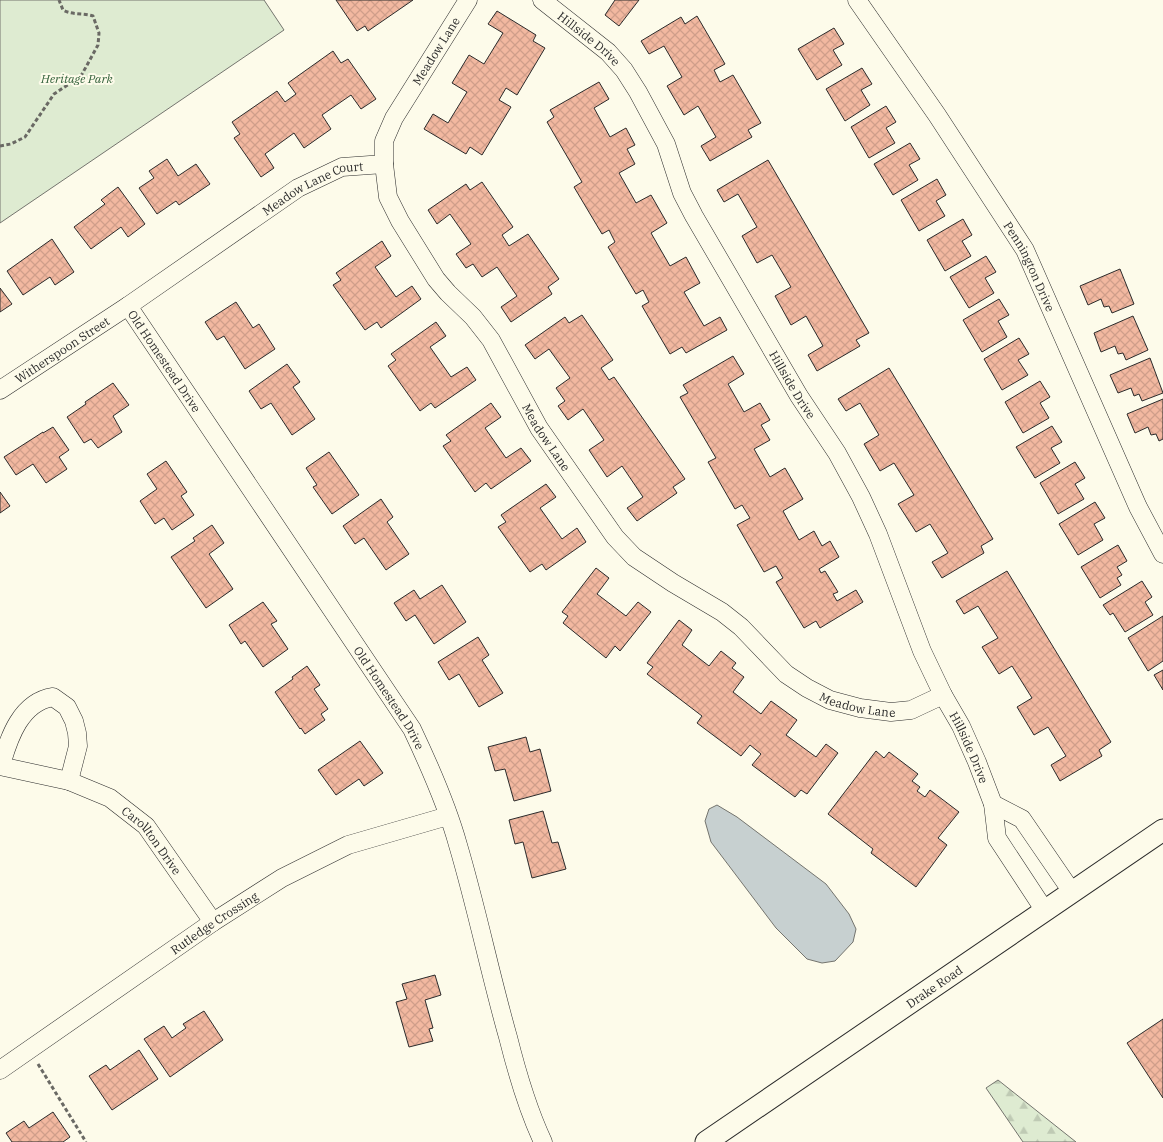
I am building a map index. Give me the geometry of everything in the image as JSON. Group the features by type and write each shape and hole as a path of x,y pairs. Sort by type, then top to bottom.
{"street":[{"name":"Meadow Lane","path":"468,0 394,118 384,141 384,164 388,197 400,221 436,279 473,317 491,340 539,428 610,530 634,557 722,612 741,627 786,674 830,700 860,708 891,712 911,710 943,695"},
{"name":"Hillside Drive","path":"542,0 608,52 624,70 638,92 666,144 682,193 694,216 799,396 837,453 861,497 878,534 922,651 943,695 961,726 993,804 997,838 1045,911"},
{"name":"Pennington Drive","path":"857,0 937,116 1025,250 1138,507 1163,554"},
{"name":"Meadow Lane Court","path":"246,223 298,188 342,168 384,164"},
{"name":"Witherspoon Street","path":"0,390 128,306 246,223"},
{"name":"Old Homestead Drive","path":"128,306 412,729 437,781 458,845 520,1083 543,1142"},
{"name":"Carollton Drive","path":"69,781 78,746 74,721 67,707 53,697 42,699 31,705 13,732 6,746 1,766 69,781 110,798 146,826 213,922"},
{"path":"993,804 1022,819 1072,892"},
{"name":"Rutledge Crossing","path":"0,1070 213,922 282,878 348,845 448,816"},
{"name":"Drake Road","path":"706,1142 1163,830"}],"path":[{"path":"0,146 11,144 25,137 54,94 81,76 98,45 99,33 93,16 82,13 69,13 63,10 59,0"},
{"path":"28,1051 54,1088 86,1142"}],"green space":[{"name":"Heritage Park","path":"0,0 264,0 284,30 0,223"},
{"path":"998,1080 1076,1142 1023,1142 986,1088"}],"shaded area":[{"path":"717,805 737,817 826,884 849,914 856,929 853,942 835,961 822,963 807,959 776,928 711,842 705,821 709,809"}],"building":[{"path":"336,0 413,0 368,31 365,26 357,31"},
{"path":"615,0 639,0 619,26 605,15"},
{"path":"497,11 536,35 533,41 545,48 517,95 506,88 499,100 511,107 482,155 470,147 466,154 424,129 433,114 448,123 467,92 452,83 469,55 484,64 503,33 488,24"},
{"path":"697,16 725,64 714,70 720,82 733,75 761,123 748,130 752,137 710,161 701,146 716,137 698,106 684,115 667,86 682,77 664,46 649,54 641,41 681,17 685,24"},
{"path":"834,28 844,44 833,50 842,65 817,80 798,49"},
{"path":"333,51 341,63 348,59 376,99 361,109 351,95 322,115 331,129 304,148 294,133 265,154 274,168 261,177 234,138 240,134 232,122 277,91 285,102 296,94 288,83"},
{"path":"862,68 872,84 861,90 870,105 845,121 826,89"},
{"path":"599,82 609,99 594,108 610,137 626,128 635,145 627,149 635,164 619,173 636,203 651,195 667,223 651,233 670,266 686,257 700,283 684,292 704,326 720,317 727,330 686,353 682,347 670,354 642,306 649,302 643,290 636,294 608,247 615,242 609,230 602,234 574,187 582,182 547,122 554,117 550,110"},
{"path":"886,106 896,122 886,128 895,143 869,158 851,127"},
{"path":"910,143 920,159 909,165 918,180 893,195 874,164"},
{"path":"167,159 178,176 196,164 210,184 179,205 176,201 157,214 139,188 154,178 149,171"},
{"path":"768,160 869,333 856,340 860,346 817,371 808,355 823,346 806,316 791,325 775,296 791,287 772,255 757,263 742,236 757,227 738,194 724,202 717,190"},
{"path":"937,179 946,195 936,201 945,216 919,231 901,200"},
{"path":"482,182 513,227 502,235 509,246 528,234 559,279 548,287 552,294 511,322 501,307 517,296 497,267 482,277 473,264 466,268 456,254 471,244 450,214 437,224 428,210 466,184 470,190"},
{"path":"118,187 145,224 128,237 121,227 91,249 74,227 105,204 101,200"},
{"path":"963,219 972,235 962,241 971,256 945,271 927,240"},
{"path":"52,239 74,272 55,285 50,277 23,295 7,271"},
{"path":"382,241 391,256 375,267 396,297 412,286 421,299 381,328 377,322 365,330 333,285 341,280 336,273"},
{"path":"986,256 996,272 985,278 994,293 969,308 950,277"},
{"path":"1120,269 1134,304 1112,313 1109,306 1104,307 1101,299 1088,305 1080,286"},
{"path":"0,288 12,304 0,312"},
{"path":"999,299 1009,315 998,321 1007,337 982,352 963,320"},
{"path":"236,302 253,328 259,324 275,349 245,369 224,336 217,340 205,322"},
{"path":"582,315 613,360 601,368 609,380 614,377 685,479 673,487 677,493 637,521 627,508 643,497 622,466 607,477 589,450 604,440 583,409 568,420 558,406 565,401 556,388 570,378 549,349 535,359 525,345 565,317 569,323"},
{"path":"1133,316 1148,350 1126,360 1123,353 1118,354 1115,346 1101,352 1094,333"},
{"path":"436,322 446,336 430,347 451,377 467,367 476,380 435,408 431,403 420,411 388,366 396,360 391,354"},
{"path":"1019,338 1029,354 1018,360 1028,375 1002,390 984,359"},
{"path":"733,356 744,374 728,384 744,412 760,403 770,420 761,425 770,440 754,449 770,477 785,468 803,499 783,511 799,540 814,531 822,546 830,541 839,557 819,569 821,573 825,571 838,592 833,594 837,601 856,590 863,602 820,628 816,621 804,628 776,582 783,578 776,566 764,572 737,525 750,518 742,505 735,509 708,462 716,458 680,397 688,393 683,385"},
{"path":"1150,358 1163,393 1142,401 1139,394 1134,396 1131,388 1118,393 1110,375"},
{"path":"287,364 300,382 293,387 315,419 292,435 271,403 261,409 249,391"},
{"path":"889,368 993,539 981,546 984,553 942,578 932,562 948,553 930,524 916,532 898,504 914,495 894,463 880,471 864,444 879,435 860,403 846,411 838,399"},
{"path":"1040,381 1050,397 1040,403 1049,418 1023,433 1005,402"},
{"path":"113,383 129,405 113,416 122,432 98,448 91,439 84,443 67,417"},
{"path":"1163,399 1163,439 1159,441 1156,434 1151,435 1148,427 1135,433 1127,414"},
{"path":"491,403 501,417 485,428 506,458 521,448 531,461 491,489 486,483 475,492 443,446 451,441 446,435"},
{"path":"1052,426 1062,442 1051,448 1060,463 1035,478 1016,447"},
{"path":"53,427 69,450 59,457 67,469 46,483 33,464 16,475 4,457"},
{"path":"329,452 359,495 332,514 313,487 317,485 306,468"},
{"path":"166,461 187,492 181,496 194,515 172,530 164,518 155,524 140,501 157,489 147,474"},
{"path":"1075,462 1085,478 1075,484 1084,499 1058,514 1040,483"},
{"path":"546,484 556,497 540,508 562,539 577,528 586,542 546,570 542,564 530,572 498,527 506,522 501,515"},
{"path":"0,492 10,506 0,513"},
{"path":"381,499 393,517 387,522 409,554 386,570 364,538 355,544 343,526"},
{"path":"1095,502 1105,518 1094,524 1103,540 1078,555 1059,524"},
{"path":"212,525 224,543 209,554 233,589 206,608 171,557 195,541 193,538"},
{"path":"1118,545 1127,561 1117,567 1122,575 1117,578 1121,585 1100,598 1081,567"},
{"path":"596,568 609,578 597,594 626,616 638,602 651,612 620,651 615,646 606,658 563,623 568,616 562,612"},
{"path":"1007,571 1111,742 1099,750 1102,756 1060,781 1051,765 1066,756 1048,727 1034,735 1017,707 1032,698 1012,666 999,674 982,647 998,638 978,606 964,614 956,601"},
{"path":"1142,581 1152,597 1145,602 1153,615 1125,632 1113,613 1110,615 1103,605"},
{"path":"442,585 466,622 434,644 415,615 406,621 394,603 414,590 420,599"},
{"path":"263,602 277,621 271,624 288,649 263,667 245,641 241,644 229,625"},
{"path":"1163,616 1163,661 1148,671 1128,638"},
{"path":"679,620 692,630 682,645 709,666 721,651 736,663 732,668 744,677 733,692 761,714 771,701 797,720 786,735 816,757 826,744 838,753 807,794 801,790 795,797 752,765 761,754 750,745 741,756 697,723 702,716 647,674 653,667 647,663"},
{"path":"478,637 489,655 482,660 503,693 479,707 459,674 449,680 438,662"},
{"path":"307,666 320,685 314,689 328,709 321,714 325,720 305,734 275,692"},
{"path":"1163,670 1163,690 1154,675"},
{"path":"526,737 530,752 540,749 551,791 514,801 505,769 495,771 488,747"},
{"path":"360,741 383,773 364,786 359,779 336,795 318,770"},
{"path":"876,751 884,758 889,752 918,774 912,781 920,787 917,791 925,797 930,790 959,812 938,838 947,845 916,887 871,853 873,849 828,814"},
{"path":"543,811 552,843 558,842 566,869 532,878 523,842 515,844 509,820"},
{"path":"435,975 441,995 425,1000 433,1028 429,1029 433,1041 409,1047 396,1002 407,999 402,984"},
{"path":"204,1011 223,1040 170,1077 144,1039 164,1026 172,1038 186,1028 183,1024"},
{"path":"1163,1019 1163,1098 1127,1043"},
{"path":"139,1050 158,1079 112,1110 89,1076 106,1065 110,1070"},
{"path":"53,1112 70,1137 63,1142 12,1142 6,1133 24,1121 29,1128"}]}
